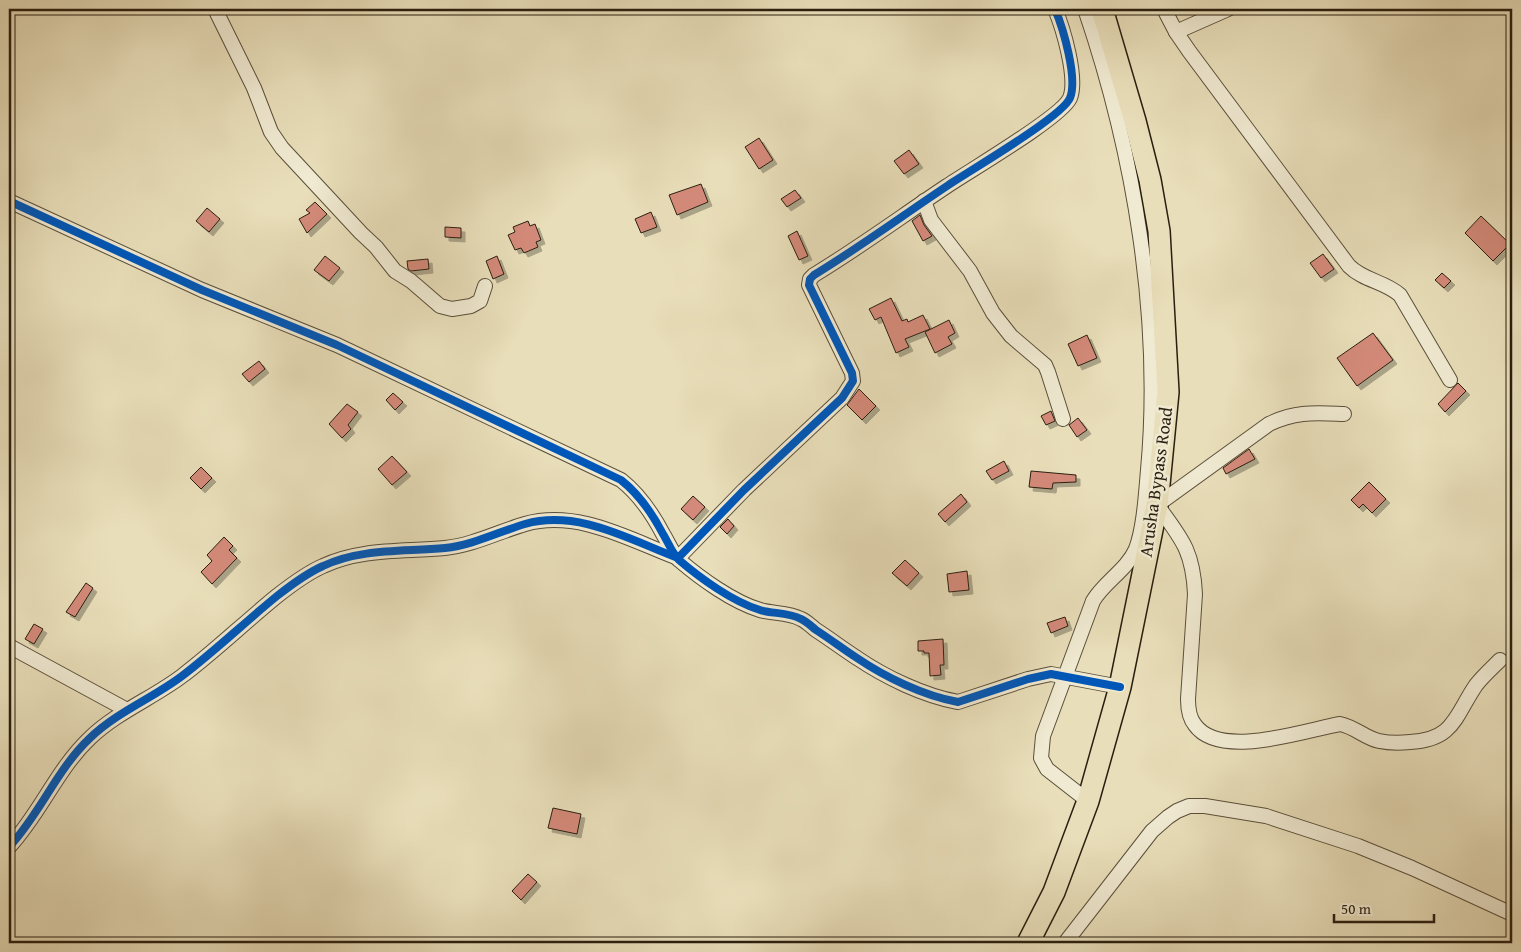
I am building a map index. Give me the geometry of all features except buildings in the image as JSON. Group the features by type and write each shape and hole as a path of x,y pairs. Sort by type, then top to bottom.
{"main road":[{"name":"Arusha Bypass Road","path":"1028,943 1054,892 1088,801 1120,687 1156,505 1168,392 1159,231 1150,180 1136,121 1102,9"}],"street":[{"path":"215,9 254,88 271,132 282,148 376,247 395,271 440,306 452,309 471,306 480,301 485,286"},
{"path":"678,558 744,490 842,398 853,381 852,373 809,285 810,278 1040,125 1064,106 1071,97 1072,76 1064,36 1055,9"},
{"path":"1085,9 1108,80 1135,200 1149,308 1151,441 1145,499 1136,549 1127,563 1100,590 1092,601 1043,736 1042,758 1047,769 1088,801"},
{"path":"1164,9 1176,32 1348,266 1357,274 1387,286 1400,295 1450,380"},
{"path":"1176,32 1228,9"},
{"path":"9,201 202,290 337,344 622,480 634,490 651,512 678,558"},
{"path":"924,201 926,211 931,220 970,271 993,313 1011,336 1045,365 1062,419"},
{"path":"1344,414 1307,412 1281,418 1269,424 1156,505 1180,537 1192,562 1195,594 1188,679 1189,713 1195,725 1211,738 1227,741 1266,740 1340,724 1349,726 1377,741 1395,743 1431,740 1440,736 1452,724 1476,685 1500,660"},
{"path":"9,847 29,822 74,756 90,738 127,710 181,677 293,584 323,566 356,554 450,547 480,540 527,523 547,520 594,525 678,558 728,595 762,611 782,613 800,618 881,673 947,700 958,702 1028,679 1051,674 1120,687"},
{"path":"9,646 127,710"},
{"path":"1065,943 1152,831 1168,817 1189,806 1205,806 1266,816 1358,846 1403,864 1512,914"}],"cycle path":[{"path":"9,847 30,820 68,763 90,738 112,720 182,676 277,596 323,566 337,560 367,553 455,546 525,524 545,520 565,520 584,523 622,535 678,558 744,490 842,398 853,381 852,373 809,285 810,279 947,186 1014,144 1050,118 1070,98 1072,89 1071,66 1062,28 1055,9"},
{"path":"9,201 202,290 337,345 621,480 645,505 679,560 707,582 750,606 765,611 791,615 803,620 868,665 905,685 958,702 1028,679 1051,674 1120,687"}]}
